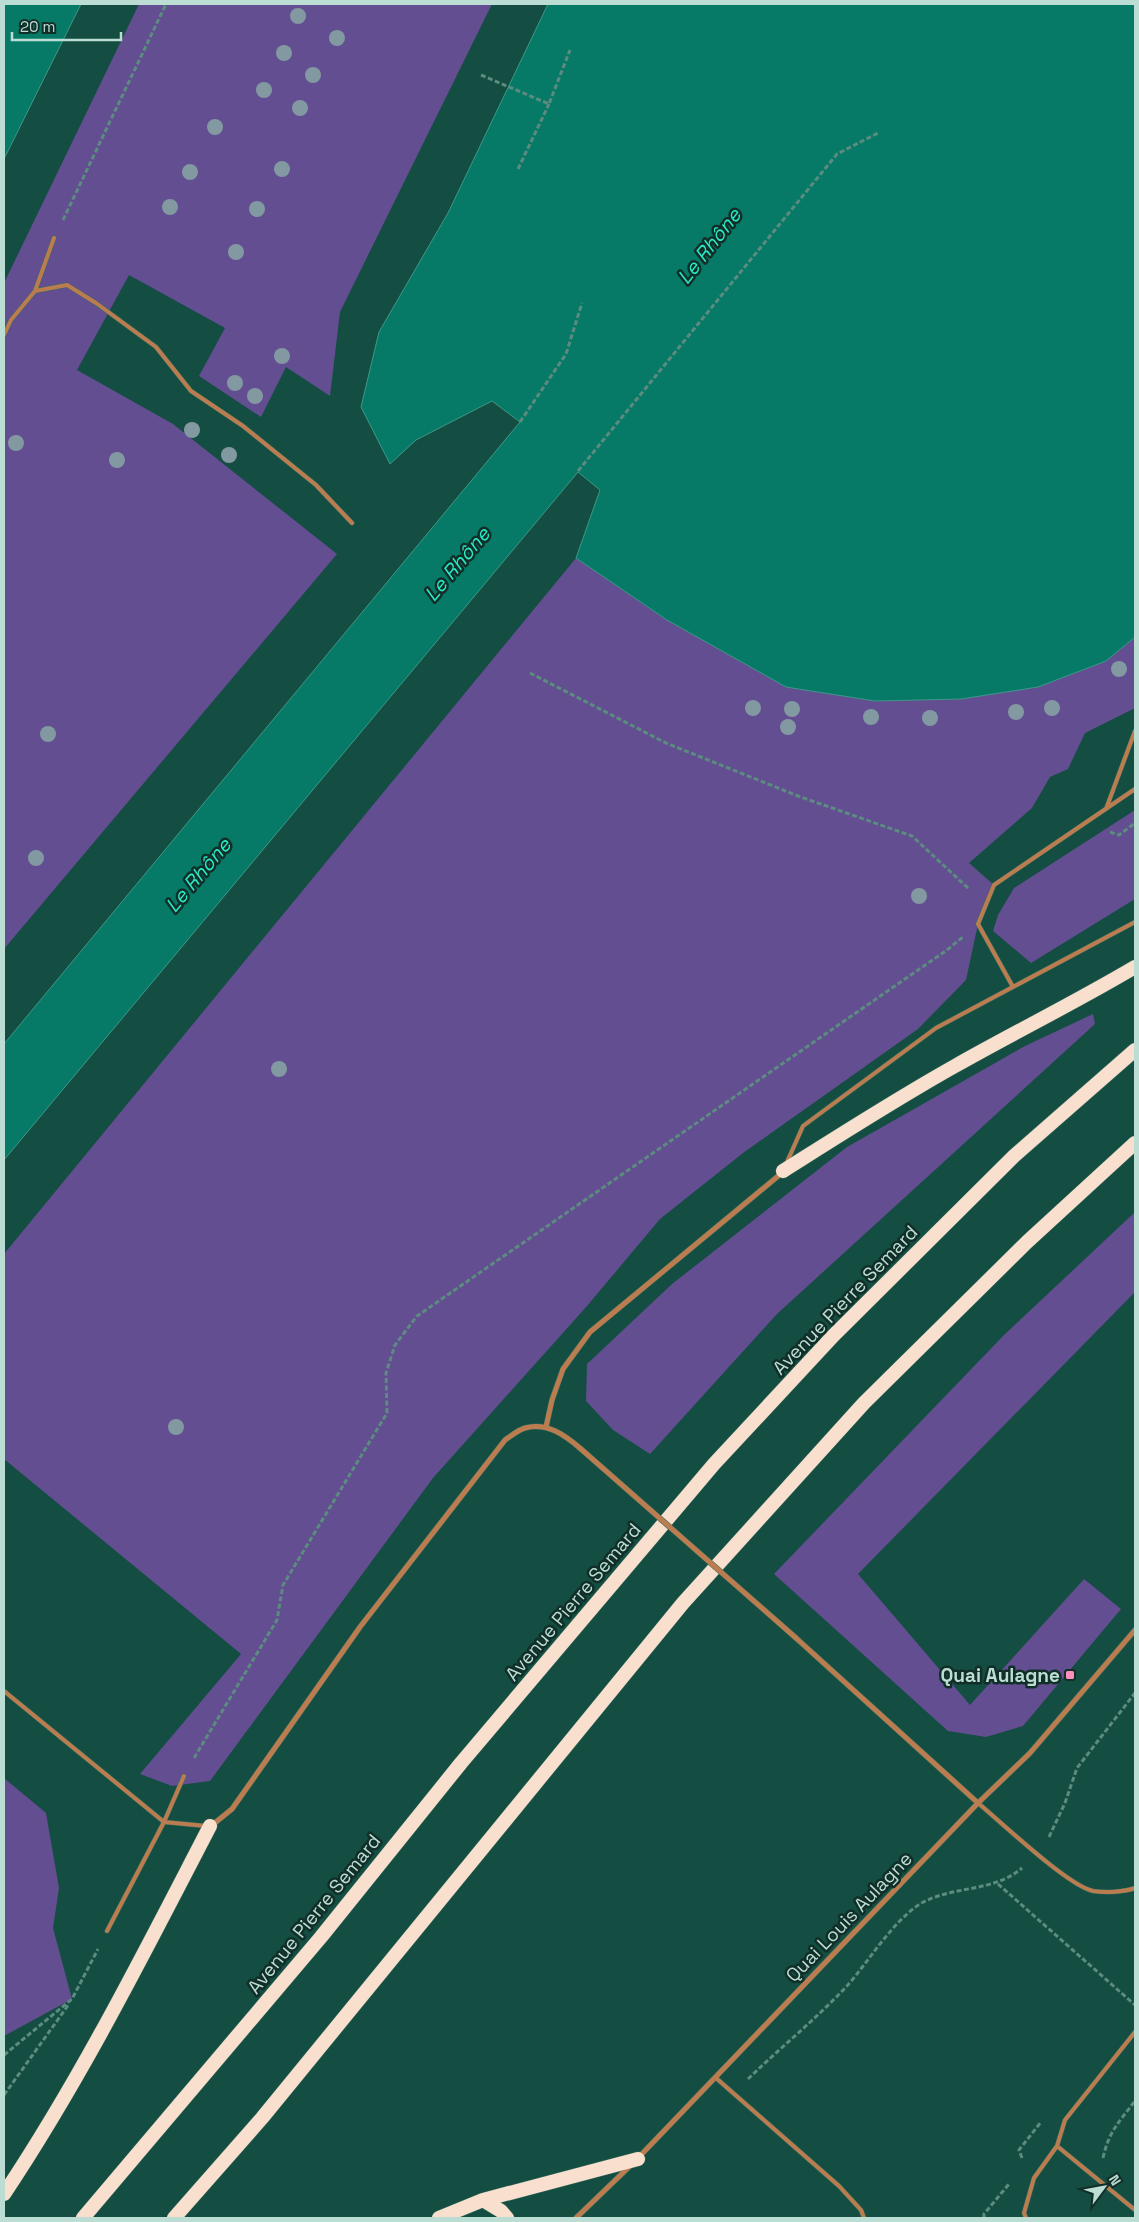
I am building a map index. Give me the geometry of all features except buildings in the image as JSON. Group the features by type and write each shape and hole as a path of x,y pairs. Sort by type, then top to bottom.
{"highway":[{"path":"783,1172 867,1118 956,1066 1135,967"},
{"name":"Avenue Pierre Semard","path":"83,2218 321,1937 461,1763 714,1464 833,1336 1007,1163 1135,1050"},
{"path":"174,2218 262,2118 683,1603 864,1403 1027,1242 1135,1143"},
{"path":"4,2194 38,2142 120,1999 210,1826"},
{"path":"439,2218 483,2200 638,2159"},
{"path":"483,2200 502,2211 506,2218"}],"street":[{"path":"546,1427 552,1400 563,1369 590,1332 783,1172"},
{"path":"210,1826 232,1809 360,1627 505,1440 524,1428 546,1427 566,1435 796,1638 978,1803"},
{"name":"Quai Louis Aulagne","path":"576,2218 638,2159 978,1803 1030,1753 1135,1630"}],"lane":[{"path":"4,335 11,320 35,291 54,238"},
{"path":"35,291 67,284 96,303 156,348 192,391 243,426 316,485 352,523"},
{"path":"1106,809 1135,731"},
{"path":"1012,987 978,924 994,885 1135,789"},
{"path":"783,1172 803,1126 936,1028 1135,922"},
{"path":"4,1691 164,1822 210,1826"},
{"path":"107,1931 164,1822 184,1776"},
{"path":"978,1803 1063,1875 1092,1891 1127,1891 1135,1888"},
{"path":"1026,2218 1024,2213 1034,2178 1057,2146 1065,2120 1135,2032"},
{"path":"716,2078 839,2186 861,2210 864,2218"},
{"path":"1057,2146 1135,2210"}],"path":[{"path":"54,238 166,4"},
{"path":"518,169 549,104 570,50"},
{"path":"481,75 549,104"},
{"path":"578,471 837,154 878,133"},
{"path":"520,422 566,354 582,303"},
{"path":"530,674 666,743 798,796 912,836 986,905"},
{"path":"184,1776 277,1620 283,1585 388,1413 386,1372 395,1345 417,1316 947,950 978,924"},
{"path":"734,2093 846,1986 902,1920 920,1905 937,1896 998,1884 1013,1876 1049,1838 1060,1815 1077,1768 1135,1694"},
{"path":"998,1884 1135,2005"},
{"path":"4,2095 72,2000 107,1931"},
{"path":"4,2055 72,2000"},
{"path":"1104,2164 1103,2159 1107,2139 1135,2101"}],"shaded area":[{"path":"139,4 492,4 340,312 330,396 286,367 261,417 199,376 225,328 129,275 77,370 173,424 337,554 4,949 4,283"},
{"path":"576,558 667,620 1112,656 1135,637 1135,708 1085,733 1068,769 1050,777 1032,808 969,863 994,885 978,924 966,980 918,1029 743,1153 660,1219 587,1306 433,1478 210,1781 172,1786 140,1774 241,1654 4,1459 4,1254"},
{"path":"1135,810 1135,899 1031,963 993,931 998,915 1014,888"},
{"path":"1093,1014 1095,1024 777,1314 650,1454 613,1430 586,1401 587,1364 672,1284 847,1147 1025,1046"},
{"path":"1135,1212 1135,1292 858,1574 970,1705 1084,1579 1121,1609 1023,1726 986,1737 948,1731 774,1574 1004,1335"},
{"path":"4,1778 46,1813 59,1888 53,1928 72,1999 4,2036"}],"water":[{"path":"4,4 81,4 4,159"},
{"name":"Le Rhône","path":"548,4 1135,4 1135,637 1106,661 1038,687 961,699 875,701 786,687 667,620 576,558 600,490 578,472 4,1160 4,1044 520,422 492,401 416,440 390,464 361,407 379,332 448,213"}],"place":[{"name":"Quai Aulagne","path":"1070,1675"}]}
